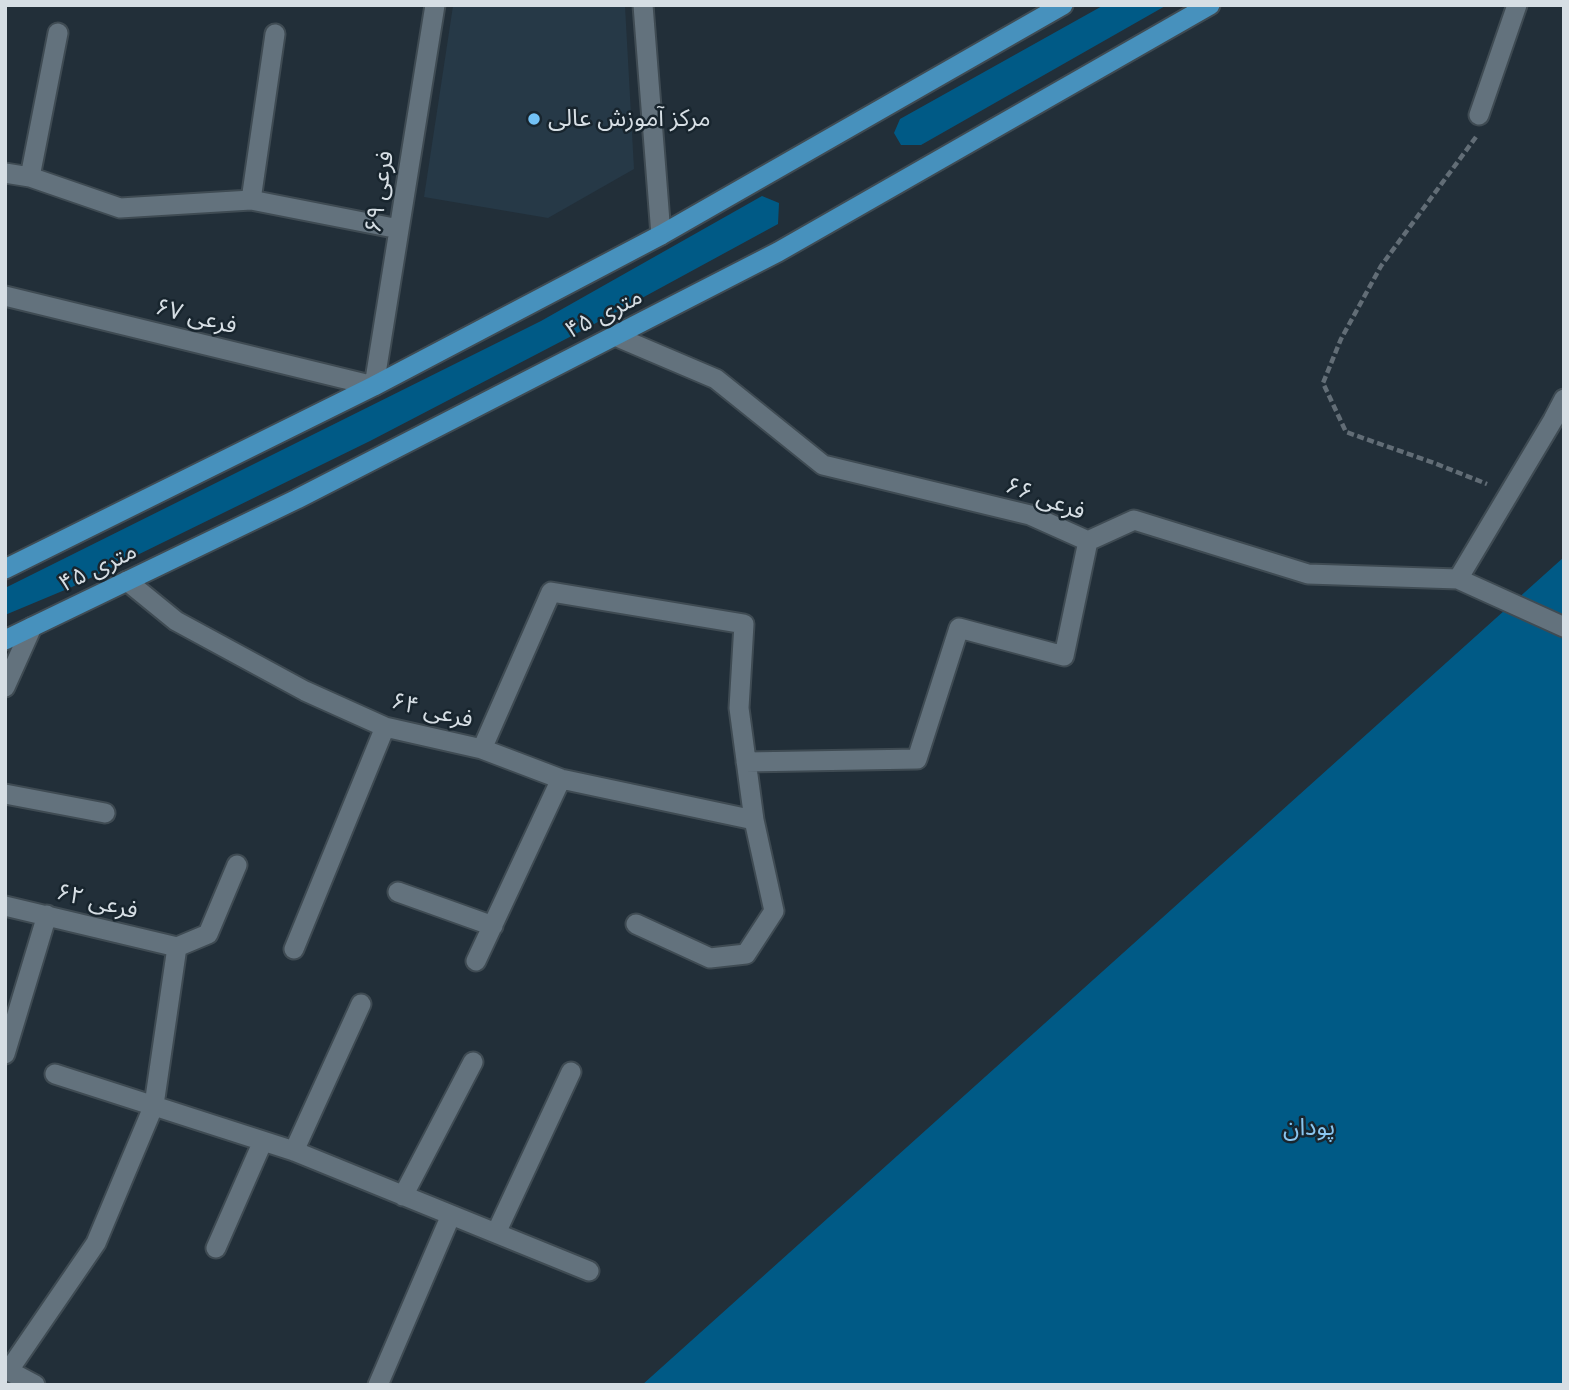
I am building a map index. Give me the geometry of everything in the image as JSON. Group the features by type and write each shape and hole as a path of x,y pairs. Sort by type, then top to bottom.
{"main road":[{"name":"۴۵ متری","path":"5,569 374,386 661,235 1063,5"},
{"name":"۴۵ متری","path":"5,640 297,499 778,252 1210,5"}],"street":[{"name":"فرعی ۶۹","path":"374,386 435,5"},
{"path":"643,5 661,235"},
{"path":"1479,115 1517,5"},
{"path":"30,177 58,33"},
{"path":"251,200 275,34"},
{"path":"5,173 30,177 120,208 251,200 399,229"},
{"name":"فرعی ۶۷","path":"5,296 374,386"},
{"name":"فرعی ۶۶","path":"615,336 716,379 823,465 1030,515 1088,541 1134,520 1308,574 1458,579 1564,627"},
{"path":"1458,579 1564,398"},
{"path":"746,762 917,759 959,628 1064,656 1088,541"},
{"name":"فرعی ۶۴","path":"127,581 176,621 305,691 385,727 482,749 561,779 754,820"},
{"path":"482,749 551,592 744,624 739,708 754,820 774,911 746,954 710,958 636,924"},
{"path":"5,687 32,627"},
{"path":"294,949 385,727"},
{"path":"476,961 561,779"},
{"path":"5,794 105,813"},
{"path":"35,1385 7,1369 96,1244 153,1105 177,947 208,934 237,865"},
{"path":"398,892 493,926"},
{"name":"فرعی ۶۲","path":"5,906 177,947"},
{"path":"5,1055 47,915"},
{"path":"294,1152 361,1004"},
{"path":"403,1196 473,1062"},
{"path":"496,1233 572,1072"},
{"path":"55,1074 294,1152 589,1271"},
{"path":"216,1248 263,1141"},
{"path":"378,1385 450,1215"}],"path":[{"path":"1479,115 1476,139 1381,266 1341,339 1323,383 1346,432 1508,492"}],"shaded area":[{"name":"مرکز آموزش عالی","path":"453,6 625,6 634,169 548,218 424,197"}],"green space":[{"path":"1104,5 1167,5 921,145 901,145 894,133 900,119"},
{"path":"762,196 779,203 778,224 370,441 72,587 5,615 5,588 541,321"},
{"name":"پودان","path":"1564,557 1564,1385 642,1385"}],"place":[{"name":"مرکز آموزش عالی","path":"534,119"}]}
